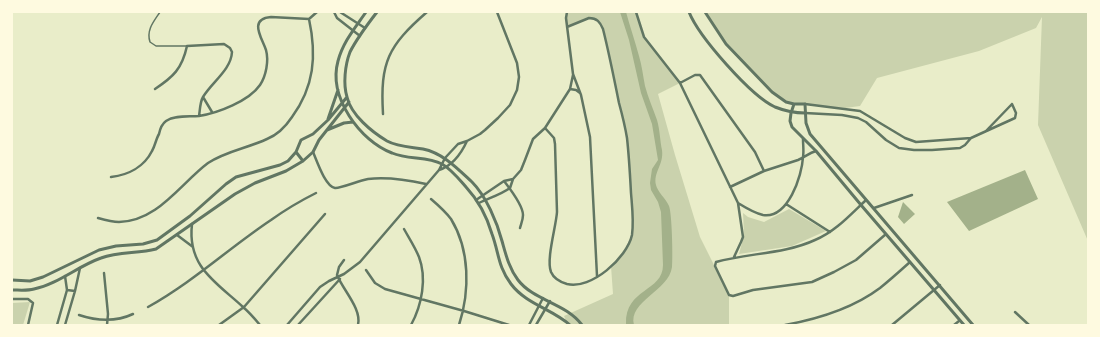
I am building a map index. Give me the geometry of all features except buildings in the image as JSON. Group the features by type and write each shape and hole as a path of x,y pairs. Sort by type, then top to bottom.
{"street":[{"path":"111,177 130,173 145,161 153,149 166,120 199,116 212,112 239,102 256,91 266,72 267,62 266,51 258,30 261,20 265,17 310,19 317,12"},
{"path":"360,36 337,18 334,12 340,12 365,28"},
{"path":"366,12 346,40 337,63 336,83 344,108 353,122 371,140 392,154 442,164 447,168 478,202 492,234 501,267 507,278 521,295 563,318 570,325"},
{"path":"377,12 365,28 350,54 345,78 349,102 359,117 387,141 432,151 445,158 473,183 486,199 502,240 506,257 518,279 529,291 568,312 582,325"},
{"path":"383,114 382,84 385,64 400,37 427,12"},
{"path":"287,325 320,287 354,268 438,170 445,158 458,144 467,141 485,130 510,104 517,90 519,77 517,63 497,12"},
{"path":"567,12 567,27 573,74 581,95 591,146 597,276"},
{"path":"636,12 644,37 680,83 738,203 743,237 733,257"},
{"path":"689,12 699,32 720,58 760,98 774,107 791,113 842,115 858,118 866,122 886,140 900,148 914,150 957,148 965,145 971,138"},
{"path":"705,12 726,44 764,85 779,98 794,104 860,111 904,138 916,142 971,138 1015,118 1016,113 1012,104 986,131"},
{"path":"545,128 554,138 557,212 557,222 549,264 551,271 558,281 573,285 584,284 618,260 627,247 633,227 627,137 604,29 600,22 592,18 567,27"},
{"path":"98,218 119,222 132,220 147,214 164,204 197,173 217,158 269,138 283,128 299,107 309,88 313,66 314,48 310,19"},
{"path":"155,89 169,79 178,70 183,62 187,46 224,44 230,48 232,52 230,62 203,96 199,116"},
{"path":"478,202 498,196 510,188 513,179 520,170 533,139 545,128 570,89 573,74"},
{"path":"680,83 695,75 700,75 755,152 764,171"},
{"path":"570,89 576,90 581,95"},
{"path":"328,120 338,90"},
{"path":"203,96 212,112"},
{"path":"12,280 30,281 43,277 103,249 122,245 144,244 157,240 190,216 230,181 240,175 280,165 288,160 296,152 301,140 313,134 328,120 347,97"},
{"path":"12,290 34,289 65,276 101,258 118,253 156,249 218,205 255,183 273,175 286,172 303,161 313,152 319,140 349,102"},
{"path":"794,104 791,113 791,125 816,151 959,321 964,325"},
{"path":"805,104 807,129 810,134 973,325"},
{"path":"326,131 344,123 353,122"},
{"path":"313,134 319,140"},
{"path":"738,203 749,210 764,215 769,215 786,204 795,189 799,178 804,158 804,138"},
{"path":"438,170 447,168 463,150 467,141"},
{"path":"730,187 764,171 804,158 808,154 816,151"},
{"path":"296,152 303,161"},
{"path":"313,152 327,181 337,188 367,179 386,179 426,184"},
{"path":"478,202 484,195 504,181 513,179"},
{"path":"504,181 510,188 523,214 520,228"},
{"path":"148,307 168,296 204,271 270,220 316,193"},
{"path":"874,208 912,194"},
{"path":"431,198 451,219 465,260 467,287 464,310 459,325"},
{"path":"866,200 851,215 830,232 816,240 796,247 733,257 716,262 715,265 729,295 736,296 753,290 812,282 856,260 886,234"},
{"path":"786,204 830,232"},
{"path":"219,325 244,308 325,214"},
{"path":"192,224 193,247 198,261 204,271 260,325"},
{"path":"404,229 419,258 423,282 421,300 411,325"},
{"path":"177,235 193,247"},
{"path":"344,260 338,271 338,278 357,312 359,321 358,325"},
{"path":"785,325 808,321 835,313 861,300 880,288 910,262"},
{"path":"65,325 80,268"},
{"path":"366,270 381,288 421,300 464,310 509,325"},
{"path":"104,273 108,319 107,325"},
{"path":"57,325 67,290 65,276"},
{"path":"298,325 338,278"},
{"path":"892,325 940,285"},
{"path":"67,290 75,291"},
{"path":"528,325 543,298"},
{"path":"12,299 28,299 33,303 28,325"},
{"path":"536,325 550,302"},
{"path":"1015,312 1029,325"},
{"path":"79,315 90,318 120,319 133,314"},
{"path":"954,325 959,321"}],"lane":[{"path":"160,12 149,30 150,42 156,46 187,46"}],"shaded area":[{"path":"567,12 636,12 644,37 680,83 658,94 700,237 729,295 729,325 568,325 564,316 613,294 611,266 628,243 633,227 627,137 604,29 599,22 589,18 567,27"},
{"path":"620,12 626,12 640,60 645,86 658,124 662,155 655,180 658,190 669,206 672,236 672,267 669,275 664,283 637,309 634,317 634,325 626,325 627,312 631,303 657,281 661,274 663,265 661,212 658,202 651,190 650,183 652,169 658,160 652,124 641,93 629,40"},
{"path":"705,12 1088,12 1088,241 1038,125 1042,17 1036,28 979,51 877,78 860,106 845,108 794,104 779,98 726,44"},
{"path":"1025,170 1038,199 969,231 947,202"},
{"path":"903,202 915,214 904,224 898,217"},
{"path":"789,209 826,231 792,246 739,254 744,235 743,213 748,217 764,222"},
{"path":"30,302 23,325 12,325 12,303"}]}
